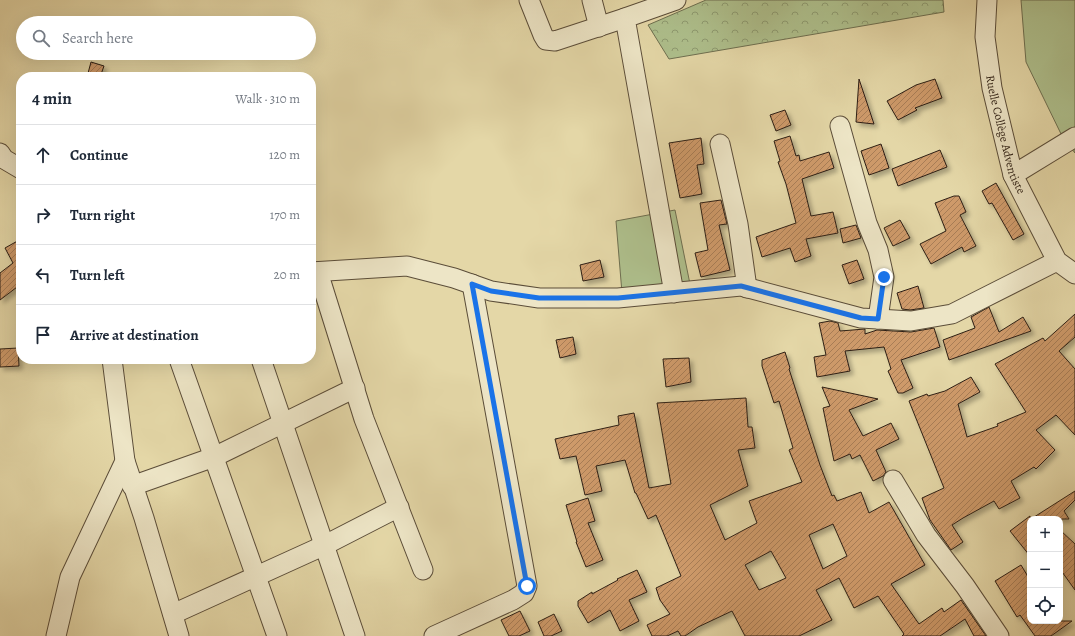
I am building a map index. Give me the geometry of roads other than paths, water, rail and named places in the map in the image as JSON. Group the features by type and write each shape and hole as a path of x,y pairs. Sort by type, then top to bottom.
{"street":[{"path":"529,0 546,40 555,42 625,18 668,1"},
{"path":"592,0 599,27"},
{"name":"Ruelle Collège Adventiste","path":"987,0 985,37 991,81 1013,175 1057,261"},
{"path":"625,18 674,293"},
{"path":"840,126 867,223 878,250 884,277 878,319"},
{"path":"1013,175 1075,137"},
{"path":"720,144 738,224 747,288"},
{"path":"0,153 4,159 16,165"},
{"path":"316,272 406,266 454,278 491,291 539,298 618,298 741,286 861,318 911,321 952,314 1057,261 1075,274"},
{"path":"316,275 355,388 364,419 423,570"},
{"path":"434,636 513,600 524,593 527,586 472,284"},
{"path":"113,364 125,461 132,486 144,518 179,636"},
{"path":"181,364 277,636"},
{"path":"263,364 356,636"},
{"path":"132,486 214,457 355,388"},
{"path":"56,636 70,577 125,461"},
{"path":"893,480 926,535 965,586 999,636"},
{"path":"173,614 325,545 398,507"}]}
